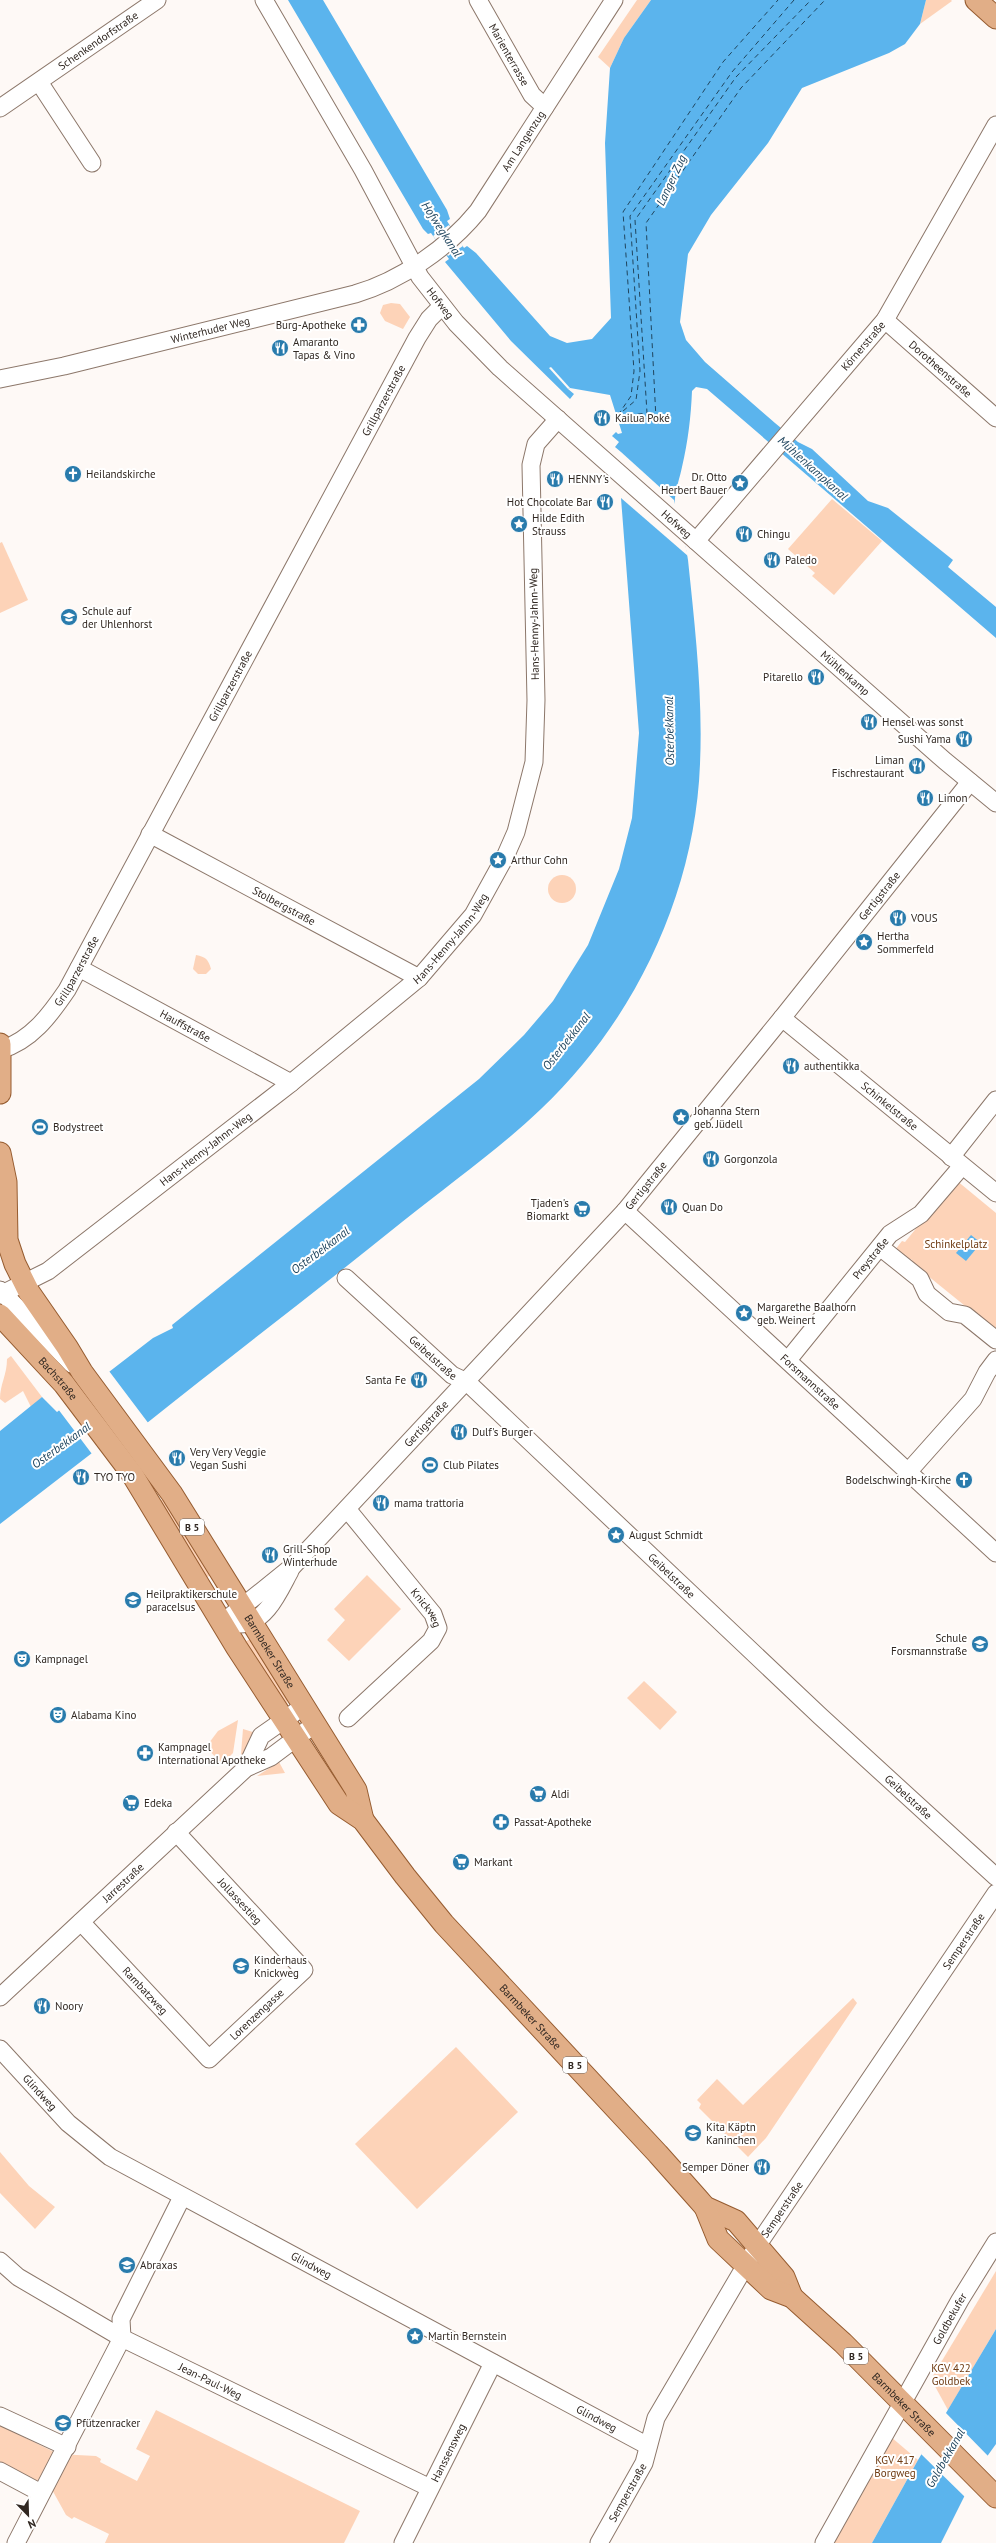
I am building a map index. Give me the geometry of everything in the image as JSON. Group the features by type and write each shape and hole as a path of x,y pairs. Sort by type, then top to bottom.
{"main road":[{"path":"976,0 996,18"},
{"path":"0,1048 0,1093"},
{"name":"B 5","path":"0,1153 6,1182 7,1240 14,1264 24,1284"},
{"name":"Bachstraße","path":"24,1284 68,1347 82,1372"},
{"name":"Bachstraße","path":"0,1315 64,1384 120,1441"},
{"name":"Barmbeker Straße","path":"82,1372 120,1441 132,1474 283,1721 339,1804 363,1820 405,1876 444,1924 705,2207 715,2236 771,2289 792,2297 843,2343 996,2497"},
{"name":"Barmbeker Straße","path":"120,1441 172,1494 356,1790 363,1820"},
{"name":"Barmbeker Straße","path":"705,2207 734,2218 784,2277 792,2297"}],"street":[{"name":"Schenkendorfstraße","path":"0,108 157,0"},
{"name":"Hofweg","path":"264,0 362,170 414,266 442,306 500,368 696,542"},
{"name":"Marienterrasse","path":"478,0 532,95 545,107"},
{"name":"Am Langenzug","path":"414,266 456,235 478,211 614,0"},
{"path":"39,82 92,163"},
{"name":"Körnerstraße","path":"696,542 773,454 885,320 996,126"},
{"name":"Winterhuder Weg","path":"0,379 64,366 355,294 391,282 414,266"},
{"name":"Grillparzerstraße","path":"0,1048 27,1037 47,1020 79,968 424,325 442,306"},
{"name":"Dorotheenstraße","path":"885,320 996,418"},
{"name":"Hans-Henny-Jahnn-Weg","path":"1,1293 24,1284 53,1267 291,1083 419,978 479,906 505,857 525,804 534,762 536,739 531,457 540,439 558,419"},
{"name":"Mühlenkamp","path":"696,542 970,782 996,803"},
{"name":"Gertigstraße","path":"222,1623 247,1614 265,1611 293,1566 467,1382 625,1211 782,1018 970,782"},
{"name":"Stolbergstraße","path":"150,834 419,978"},
{"name":"Hauffstraße","path":"79,968 291,1083"},
{"name":"Schinkelstraße","path":"782,1018 996,1193"},
{"name":"Preystraße","path":"788,1360 890,1234 922,1214 996,1100"},
{"name":"Forsmannstraße","path":"625,1211 996,1553"},
{"path":"880,1247 920,1279 927,1294 949,1312 965,1315 996,1340"},
{"name":"Geibelstraße","path":"346,1278 452,1375 467,1382 820,1716 996,1877"},
{"path":"1,1293 59,1353 82,1372"},
{"path":"908,1472 973,1399 987,1372 996,1360"},
{"name":"Knickweg","path":"347,1509 433,1614 438,1628 431,1641 348,1718"},
{"name":"Jarrestraße","path":"246,1768 261,1736 304,1706"},
{"name":"Jarrestraße","path":"0,1998 246,1768 271,1757 315,1724"},
{"name":"Jollassestieg","path":"176,1832 304,1970"},
{"name":"Semperstraße","path":"599,2543 644,2462 656,2418 757,2246 996,1893"},
{"name":"Rambatzweg","path":"81,1922 209,2059"},
{"name":"Lorenzengasse","path":"209,2059 304,1970"},
{"name":"Glindweg","path":"0,2049 68,2122 110,2157 648,2446"},
{"path":"16,2543 67,2447 122,2338 121,2319 182,2197"},
{"name":"Goldbekufer","path":"824,2543 902,2402 996,2242"},
{"name":"Jean-Paul-Weg","path":"0,2261 18,2277 122,2338 430,2488"},
{"name":"Hanssensweg","path":"403,2543 493,2363"},
{"path":"0,2416 67,2447"},
{"path":"0,2471 42,2493"}],"green space":[{"path":"637,0 651,0 624,38 610,68 598,57"},
{"path":"926,0 951,0 952,1 920,24"},
{"path":"391,303 400,304 410,317 403,329 385,321 380,313 383,305"},
{"path":"832,499 882,541 834,595 812,576 815,573 788,549"},
{"path":"2,542 28,600 0,613 0,543"},
{"path":"562,875 572,879 576,889 572,899 562,903 552,899 548,889 552,879"},
{"path":"196,955 206,959 209,963 211,969 206,974 198,974 193,969"},
{"name":"Schinkelplatz","path":"956,1180 996,1213 996,1331 917,1267 911,1259 909,1261 895,1250 902,1241 905,1242"},
{"path":"11,1356 42,1397 31,1407 23,1391 5,1403 0,1399 7,1359"},
{"path":"159,1500 163,1500 210,1576 206,1577"},
{"path":"367,1575 401,1609 349,1661 327,1640 345,1620 334,1609"},
{"path":"251,1639 287,1698 288,1708 247,1647 246,1641"},
{"path":"644,1681 677,1712 660,1730 627,1698"},
{"path":"238,1720 233,1753 222,1764 206,1747 218,1731"},
{"path":"243,1729 256,1733 242,1756 241,1754"},
{"path":"279,1762 285,1773 257,1776"},
{"path":"853,1998 857,2003 766,2138 748,2157 699,2108 701,2104 697,2100 717,2079 743,2105"},
{"path":"456,2047 518,2112 417,2209 355,2144"},
{"path":"0,2152 29,2186 55,2207 35,2229 0,2193"},
{"name":"KGV 422 Goldbek","path":"996,2271 996,2329 948,2410 931,2379"},
{"path":"156,2410 360,2511 344,2543 105,2543 109,2534 74,2517 72,2519 66,2515 45,2477 34,2482 0,2463 0,2425 58,2454 96,2456 101,2459 100,2462 137,2481 150,2456 136,2449"},
{"name":"KGV 417 Borgweg","path":"891,2437 918,2460 872,2543 834,2543"}],"water":[{"path":"288,0 323,0 447,210 450,219 447,221 464,248 467,246 476,253 550,336 567,343 592,339 611,318 605,143 610,68 624,38 651,0 926,0 920,24 905,44 889,53 802,88 768,143 711,215 688,254 680,322 686,340 705,362 798,442 812,449 868,501 888,508 953,560 948,567 996,607 996,638 707,389 696,387 692,391 688,439 675,498 675,506 687,552 698,662 701,739 696,812 686,860 672,907 654,952 631,995 605,1036 575,1074 541,1109 508,1139 147,1423 140,1416 0,1524 0,1431 42,1397 57,1412 153,1338 173,1328 172,1325 479,1079 524,1035 553,1001 588,945 619,869 632,818 639,733 621,498 621,452 615,447 619,442 612,436 616,432 618,434 622,433 610,395 570,388 568,389 574,394 570,399 511,341 445,262 449,259 431,233 428,234 423,229"},
{"path":"971,1235 981,1243 966,1261 956,1253"},
{"name":"Goldbekkanal","path":"996,2329 996,2444 978,2469 941,2543 872,2543 918,2460"}],"pier":[{"path":"449,225 463,246 448,256 433,236"},
{"path":"551,367 570,388 568,389 549,368"},
{"path":"621,452 674,500 688,556 621,498"},
{"path":"109,1371 149,1424 146,1425 140,1418 92,1454 58,1409"},
{"path":"945,2412 989,2457 980,2470 966,2498 921,2454"}],"ferry route":[{"path":"618,415 631,396 634,371 623,212 723,62 778,0"},
{"path":"794,0 732,72 630,216 640,371 636,400 616,417 647,413 635,220 736,77 811,0"},
{"path":"619,417 656,419 646,223 741,88 825,0"}],"place":[{"name":"Burg-Apotheke","path":"359,325"},
{"name":"Amaranto Tapas & Vino","path":"280,348"},
{"name":"Kailua Poké","path":"602,418"},
{"name":"Heilandskirche","path":"73,474"},
{"name":"HENNY's","path":"555,479"},
{"name":"Dr. Otto Herbert Bauer","path":"740,483"},
{"name":"Hot Chocolate Bar","path":"605,502"},
{"name":"Hilde Edith Strauss","path":"519,524"},
{"name":"Chingu","path":"744,534"},
{"name":"Paledo","path":"772,560"},
{"name":"Schule auf der Uhlenhorst","path":"69,617"},
{"name":"Pitarello","path":"816,677"},
{"name":"Hensel was sonst","path":"869,722"},
{"name":"Sushi Yama","path":"964,739"},
{"name":"Liman Fischrestaurant","path":"917,766"},
{"name":"Limon","path":"925,798"},
{"name":"Arthur Cohn","path":"498,860"},
{"name":"VOUS","path":"898,918"},
{"name":"Hertha Sommerfeld","path":"864,942"},
{"name":"authentikka","path":"791,1066"},
{"name":"Johanna Stern geb. Jüdell","path":"681,1117"},
{"name":"Bodystreet","path":"40,1127"},
{"name":"Gorgonzola","path":"711,1159"},
{"name":"Quan Do","path":"669,1207"},
{"name":"Tjaden's Biomarkt","path":"582,1209"},
{"name":"Margarethe Baalhorn geb. Weinert","path":"744,1313"},
{"name":"Santa Fe","path":"419,1380"},
{"name":"Dulf's Burger","path":"459,1432"},
{"name":"Very Very Veggie Vegan Sushi","path":"177,1458"},
{"name":"Club Pilates","path":"430,1465"},
{"name":"TYO TYO","path":"81,1477"},
{"name":"Bodelschwingh-Kirche","path":"964,1480"},
{"name":"mama trattoria","path":"381,1503"},
{"name":"August Schmidt","path":"616,1535"},
{"name":"Grill-Shop Winterhude","path":"270,1555"},
{"name":"Heilpraktikerschule paracelsus","path":"133,1600"},
{"name":"Schule Forsmannstraße","path":"980,1644"},
{"name":"Kampnagel","path":"22,1659"},
{"name":"Alabama Kino","path":"58,1715"},
{"name":"Kampnagel International Apotheke","path":"145,1753"},
{"name":"Aldi","path":"538,1794"},
{"name":"Edeka","path":"131,1803"},
{"name":"Passat-Apotheke","path":"501,1822"},
{"name":"Markant","path":"461,1862"},
{"name":"Kinderhaus Knickweg","path":"241,1966"},
{"name":"Noory","path":"42,2006"},
{"name":"Kita Käptn Kaninchen","path":"693,2133"},
{"name":"Semper Döner","path":"762,2167"},
{"name":"Abraxas","path":"127,2265"},
{"name":"Martin Bernstein","path":"415,2336"},
{"name":"Pfützenracker","path":"63,2423"}],"water label":[{"name":"Langer Zug","path":"671,180"},
{"name":"Hofwegkanal","path":"442,229"},
{"name":"Mühlenkampkanal","path":"813,468"},
{"name":"Osterbekkanal","path":"669,731"},
{"name":"Osterbekkanal","path":"566,1041"},
{"name":"Osterbekkanal","path":"320,1250"},
{"name":"Osterbekkanal","path":"61,1445"}]}
